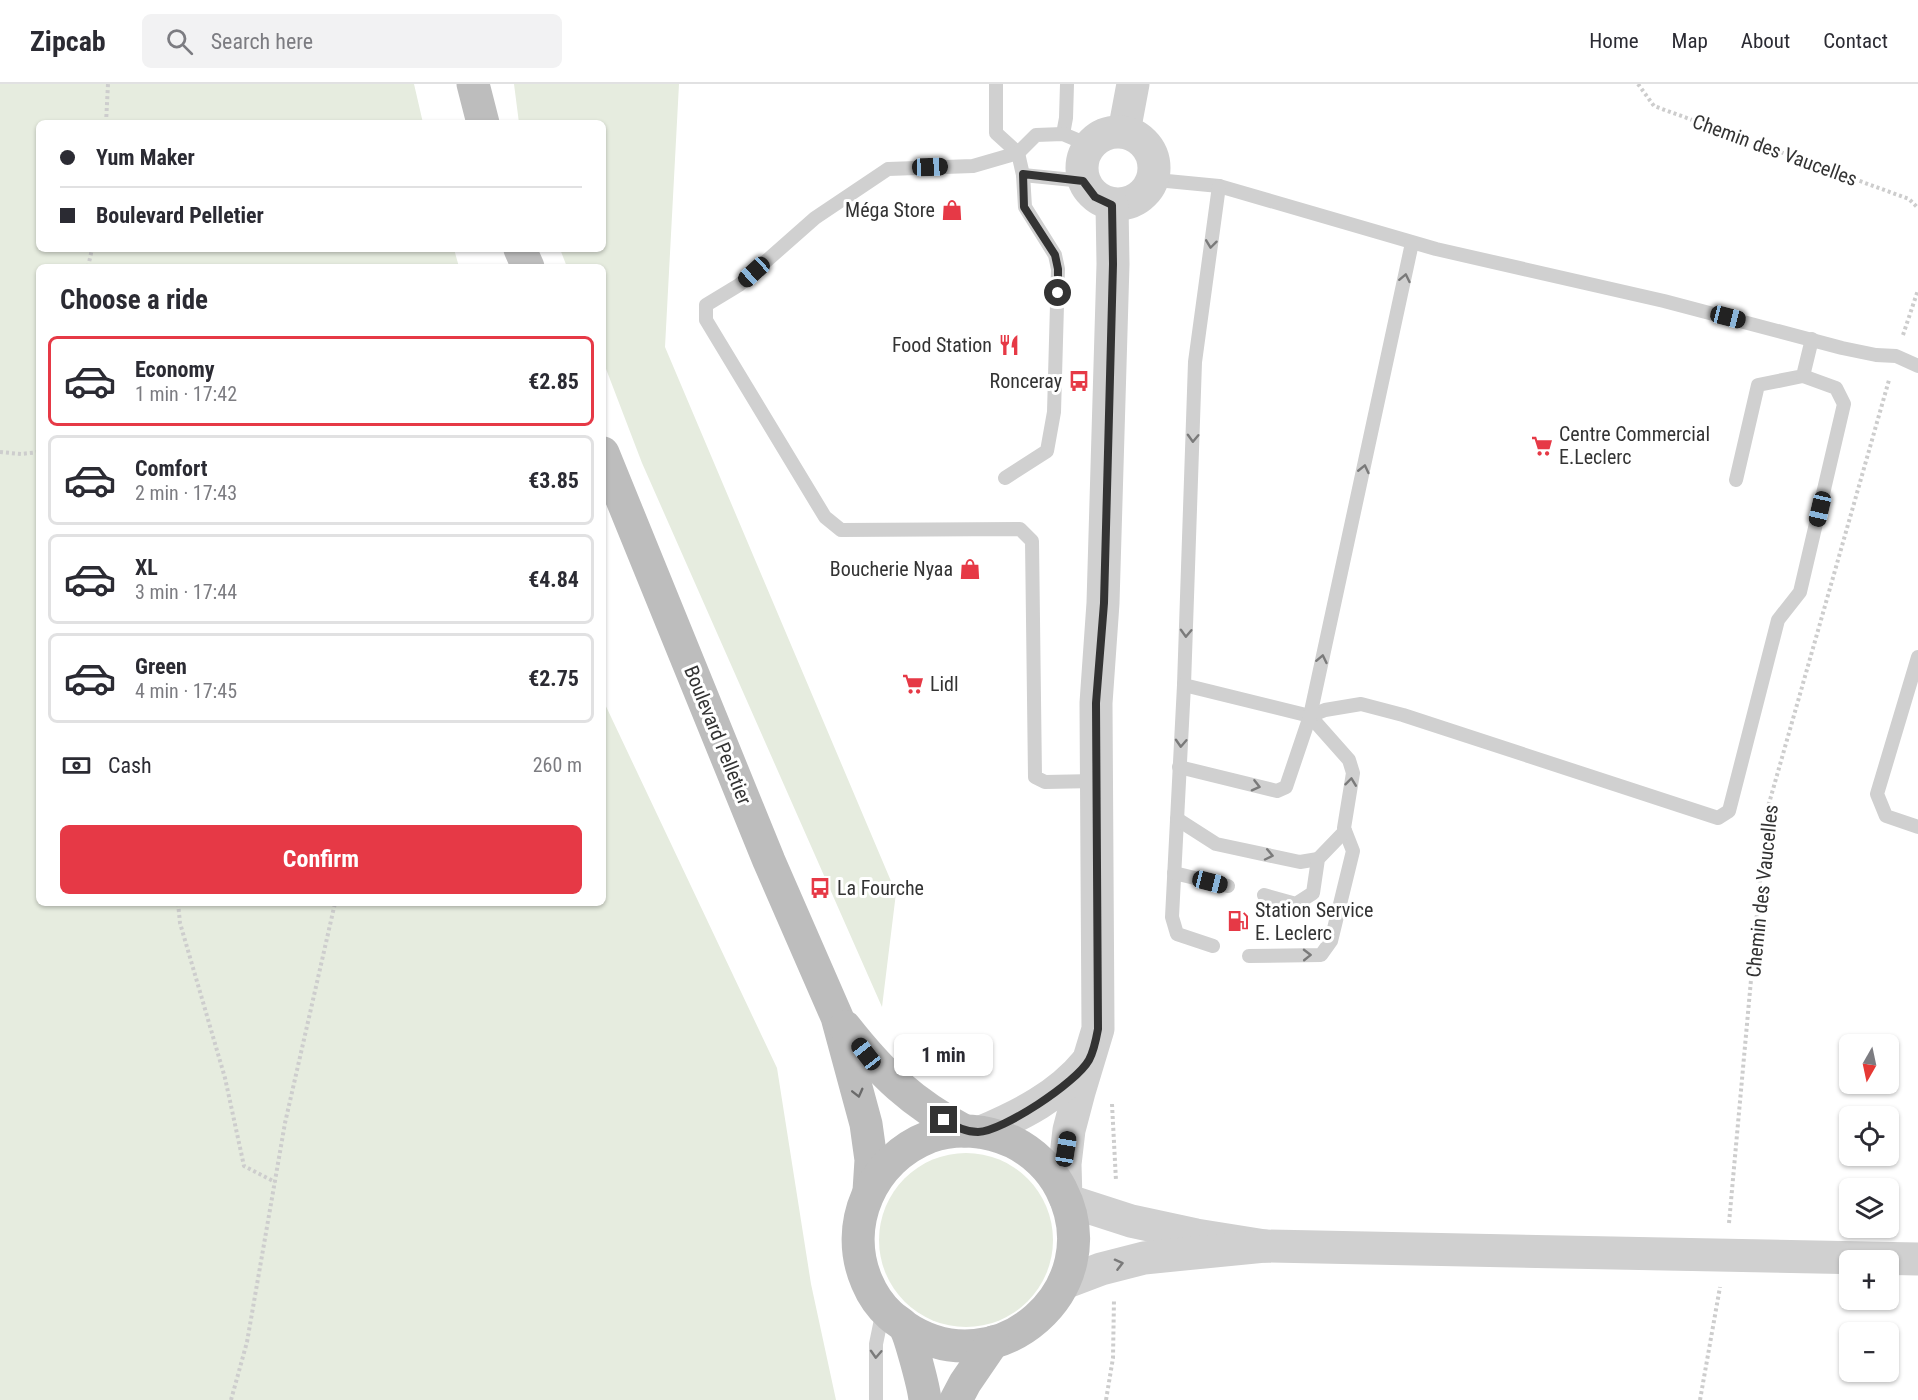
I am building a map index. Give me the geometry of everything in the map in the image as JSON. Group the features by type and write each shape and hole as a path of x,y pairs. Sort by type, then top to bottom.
{"main road":[{"path":"473,84 482,120"},
{"name":"Boulevard Pelletier","path":"606,460 769,861 837,1017 866,1124 871,1160 869,1191"},
{"name":"Boulevard Pelletier","path":"837,1017 889,1079 927,1109 973,1131"},
{"path":"894,1318 929,1340 966,1346 993,1342 1017,1333 1038,1318 1055,1299 1070,1267 1073,1225 1066,1200 1051,1173 1030,1152 1003,1138 973,1131 940,1134 908,1147 888,1163 869,1191 860,1218 858,1252 866,1279 894,1318 924,1386 925,1400"},
{"path":"956,1400 993,1342"}],"street":[{"path":"1124,132 1133,84"},
{"path":"1124,132 1141,140 1152,155 1154,174 1146,191 1131,203 1112,205 1095,197 1083,181 1082,162 1076,140 1124,132"},
{"path":"1112,205 1113,264 1104,603 1096,703 1098,1029 1079,1092 1066,1149 1066,1200 1131,1221 1196,1235 1265,1246"},
{"path":"973,1131 1003,1123 1043,1101 1074,1078 1089,1061"},
{"path":"1064,1282 1101,1269 1144,1258 1265,1246 1918,1259"}],"lane":[{"path":"996,84 996,133 1018,153 1023,174 1024,207 1055,255 1058,269 1054,412 1047,451 1005,478"},
{"path":"1067,84 1066,118 1076,140"},
{"path":"1076,140 1036,135 1018,153 973,166 888,169 815,218 739,285 706,305 706,320 825,517 841,530 1020,529 1032,541 1035,777 1045,782 1095,781"},
{"path":"1023,174 1083,181"},
{"path":"1154,174 1167,181 1219,186 1412,243 1664,301 1875,355 1896,356 1918,366"},
{"path":"1213,946 1177,934 1172,917 1184,685 1195,362 1219,186"},
{"path":"1179,766 1277,791 1286,787 1310,716 1412,243"},
{"path":"1803,376 1812,339"},
{"path":"1310,716 1325,710 1361,704 1403,715 1718,818 1729,811 1778,620 1800,592 1844,404 1836,388 1803,376 1758,385 1736,480"},
{"path":"1918,657 1877,794 1886,816 1918,827"},
{"path":"1184,685 1310,716 1349,760 1353,773 1345,831 1353,851 1332,941 1321,955 1249,956"},
{"path":"1177,819 1216,844 1300,862 1318,859"},
{"path":"1264,896 1296,904 1313,893 1318,859 1345,831"},
{"path":"1174,873 1228,886"},
{"path":"876,1400 876,1344 894,1318"}],"path":[{"path":"106,120 108,84"},
{"name":"Chemin des Vaucelles","path":"1638,84 1653,106 1909,199 1918,208"},
{"name":"Chemin des Vaucelles","path":"1729,1227 1767,814 1896,356 1918,290"},
{"path":"0,452 21,454 36,452"},
{"path":"178,906 180,923 225,1078 244,1166 275,1182"},
{"path":"231,1400 247,1342 288,1112 334,906"},
{"path":"1701,1400 1720,1284"}],"shaded area":[{"path":"0,84 414,84 422,120 36,120 36,252 455,252 458,264 36,264 36,906 606,906 606,706 777,1068 811,1284 836,1400 0,1400"},
{"path":"514,84 679,84 665,347 896,893 882,1007 642,463 606,369 606,264 566,264 561,252 606,252 606,120 519,120"},
{"path":"966,1153 999,1160 1014,1168 1027,1179 1038,1192 1046,1207 1053,1240 1046,1273 1038,1288 1027,1301 1014,1312 999,1320 966,1327 933,1320 918,1312 905,1301 894,1288 886,1273 879,1240 886,1207 894,1192 905,1179 918,1168 933,1160"}],"place":[{"name":"Méga Store","path":"952,210"},
{"name":"Food Station","path":"1009,345"},
{"name":"Ronceray","path":"1079,381"},
{"name":"Centre Commercial E.Leclerc","path":"1542,446"},
{"name":"Boucherie Nyaa","path":"970,569"},
{"name":"Lidl","path":"913,684"},
{"name":"La Fourche","path":"820,888"},
{"name":"Station Service E. Leclerc","path":"1238,921"}],"route":[{"path":"944,1120 965,1131 981,1132 1023,1113 1074,1078 1089,1061 1098,1029 1096,703 1104,603 1109,346 1113,264 1112,205 1095,197 1083,181 1023,174 1024,207 1055,255 1058,269 1058,293"}]}
